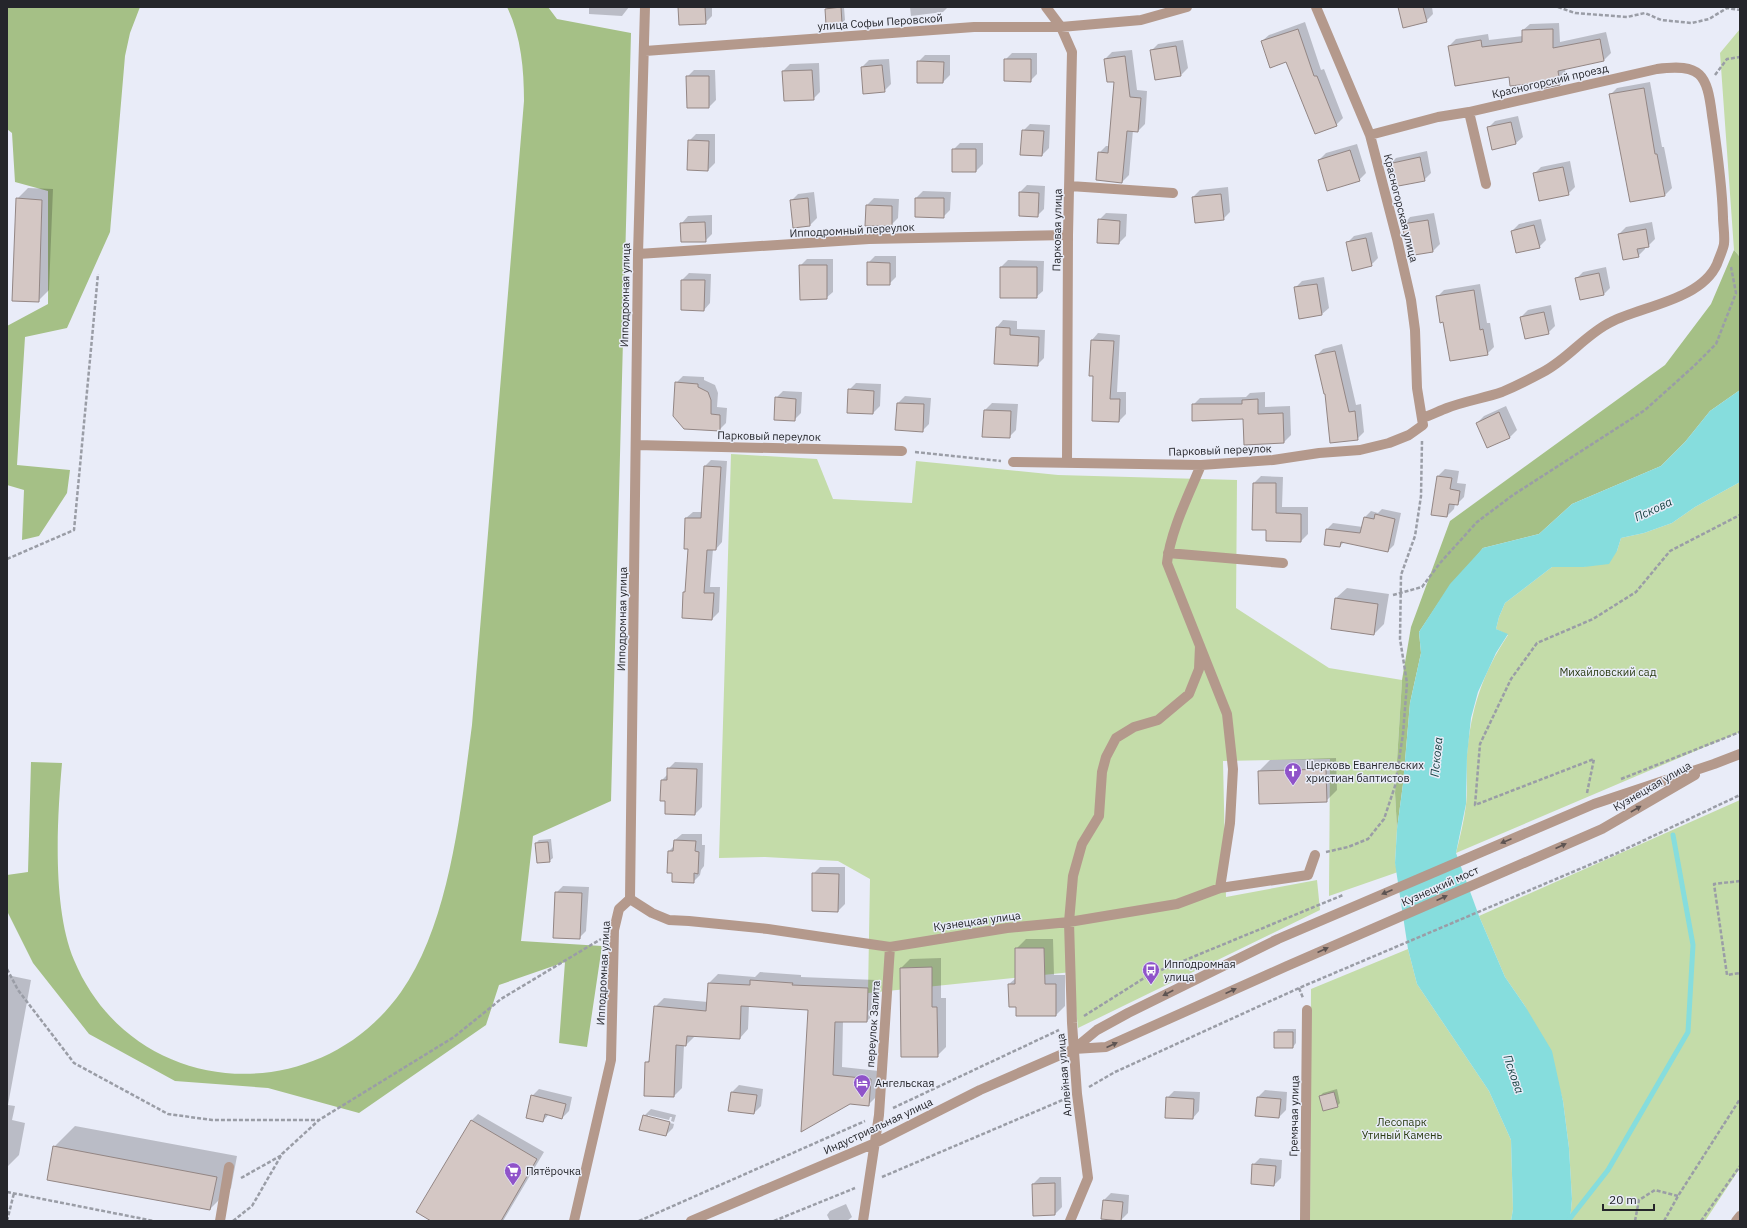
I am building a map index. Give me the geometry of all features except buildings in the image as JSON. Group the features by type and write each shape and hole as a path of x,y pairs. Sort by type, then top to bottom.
{"street":[{"name":"Ипподромная улица","path":"574,1221 612,1060 614,930 619,908 630,899 638,254 646,7"},
{"name":"Парковая улица","path":"1046,7 1061,27 1072,52 1068,235 1067,462"},
{"name":"улица Софьи Перовской","path":"645,51 974,27 1061,27 1141,20 1187,7"},
{"name":"Красногорская улица","path":"1316,7 1370,136 1397,240 1411,300 1415,330 1417,388 1423,422"},
{"name":"Красногорский проезд","path":"1370,136 1438,117 1469,112 1565,89 1675,66 1694,70 1707,84"},
{"path":"1423,422 1448,408 1502,392 1545,371 1601,326 1691,290 1704,281 1716,266 1724,244 1722,183 1707,84"},
{"path":"1469,112 1486,184"},
{"path":"1070,186 1173,193"},
{"name":"Ипподромный переулок","path":"638,254 869,239 1068,235"},
{"name":"Парковый переулок","path":"1013,462 1201,465 1273,460 1360,450 1409,435 1423,422"},
{"name":"Парковый переулок","path":"636,444 902,451"},
{"path":"1201,465 1183,508 1168,554 1167,563 1227,714 1233,769 1230,823 1220,888"},
{"path":"1168,554 1283,563"},
{"name":"Аллейная улица","path":"1070,1221 1088,1178 1077,1094 1072,1024 1069,922 1074,876 1082,844 1099,816 1102,772 1106,757 1116,738 1134,726 1158,720 1189,694 1199,669 1200,646"},
{"name":"Кузнецкая улица","path":"1594,804 1740,754"},
{"name":"Кузнецкая улица","path":"1602,828 1714,764"},
{"name":"Кузнецкий мост","path":"1278,939 1594,804"},
{"name":"Кузнецкий мост","path":"1287,966 1602,828"},
{"name":"Кузнецкая улица","path":"630,899 652,913 669,920 768,929 890,947 1007,928 1069,922 1177,904 1220,888 1308,875 1315,855"},
{"name":"Индустриальная улица","path":"691,1221 875,1143 980,1090 1074,1049 1097,1030 1278,939"},
{"name":"переулок Залита","path":"863,1221 879,1115 890,947"},
{"name":"Индустриальная улица","path":"1074,1049 1106,1048 1287,966"},
{"name":"Гремячая улица","path":"1305,1221 1307,1010"},
{"path":"220,1221 229,1167"},
{"path":"1736,1221 1740,1216"}],"path":[{"path":"1558,7 1575,13 1627,17 1646,13 1661,20 1692,23 1709,19 1727,8 1740,10"},
{"path":"1707,84 1727,60 1740,57"},
{"path":"1393,596 1422,587 1440,563 1477,522 1512,494 1644,410 1716,344 1736,293 1734,276 1724,244"},
{"path":"7,559 74,530 98,274"},
{"path":"1315,855 1348,847 1368,839 1384,820 1393,793 1402,734 1407,683 1400,639 1402,575 1415,536 1421,496 1423,422"},
{"path":"902,451 1013,462"},
{"path":"1594,790 1587,793 1594,759 1475,805 1480,744 1511,679 1537,644 1599,615 1636,592 1670,551 1740,515"},
{"path":"1616,781 1740,732"},
{"path":"774,1221 1077,1094 1115,1072 1299,988 1615,854 1740,795"},
{"path":"1740,881 1714,884 1727,975 1740,973"},
{"path":"639,1221 879,1115 1072,1024 1149,976 1272,924"},
{"path":"226,1188 258,1167 282,1154 320,1120 454,1036 501,998 522,988 614,930"},
{"path":"7,969 18,990 74,1063 168,1114 212,1120 320,1120"},
{"path":"1664,1221 1678,1196 1740,1099"},
{"path":"233,1221 252,1206 282,1154"},
{"path":"1701,1221 1740,1166"},
{"path":"1635,1221 1639,1200 1655,1190 1678,1196"},
{"path":"7,1192 154,1221"},
{"path":"8,1221 14,1194"}],"green space":[{"path":"1740,29 1740,257 1734,250 1720,53"},
{"path":"731,454 817,459 833,499 912,503 916,461 1058,475 1237,480 1236,608 1329,668 1402,680 1395,793 1397,829 1395,863 1398,872 1329,896 1330,759 1223,761 1226,897 1317,880 1320,910 1078,1028 1072,972 868,993 870,879 838,861 765,857 719,858"},
{"name":"Михайловский сад","path":"1740,482 1740,732 1456,853 1466,805 1467,755 1471,722 1479,692 1491,664 1508,635 1496,629 1505,603 1552,567 1584,567 1617,551 1621,538 1644,533 1672,523 1695,507"},
{"path":"1740,800 1740,1168 1705,1221 1570,1221 1572,1199 1569,1148 1563,1101 1558,1083 1525,1006 1505,977 1479,916"},
{"name":"Лесопарк Утиный Камень","path":"1408,949 1417,984 1489,1091 1511,1140 1513,1209 1511,1221 1310,1221 1311,989"}],"shaded area":[{"path":"7,7 140,7 130,33 125,56 110,232 67,328 25,337 17,465 70,470 67,493 39,536 22,540 24,490 7,485 7,326 48,304 48,191 15,182 12,133 7,129"},
{"path":"507,7 548,7 557,19 631,33 611,801 533,836 521,941 602,946 587,1047 559,1043 565,962 499,985 486,1025 359,1113 268,1088 175,1081 89,1034 33,963 7,911 7,875 28,872 31,762 62,763 58,836 59,889 67,939 74,960 101,1006 138,1041 181,1063 227,1073 275,1071 322,1057 365,1031 401,992 418,964 431,933 442,899 458,828 472,725 524,101 519,41"},
{"path":"1734,250 1740,257 1740,390 1710,411 1685,442 1661,466 1572,504 1539,534 1483,548 1439,602 1419,632 1421,653 1410,703 1403,784 1397,829 1395,793 1402,680 1411,627 1450,521 1665,365 1711,304"}],"water":[{"name":"Пскова","path":"1740,390 1740,482 1695,507 1672,523 1644,533 1621,538 1617,551 1609,564 1584,567 1552,567 1505,603 1496,629 1508,634 1496,653 1478,692 1471,718 1467,756 1466,804 1456,853 1479,916 1505,977 1525,1006 1552,1051 1563,1101 1569,1148 1572,1199 1570,1221 1511,1221 1513,1209 1511,1140 1489,1091 1417,984 1408,949 1395,863 1410,703 1421,653 1419,632 1450,584 1483,548 1539,534 1572,504 1661,466 1685,442 1710,411"}],"waterway":[{"path":"1568,1221 1608,1170 1688,1032 1693,945 1673,835"}],"place":[{"name":"Церковь Евангельских христиан баптистов","path":"1293,786"},
{"name":"Ипподромная улица","path":"1151,985"},
{"name":"Ангельская","path":"862,1098"},
{"name":"Пятёрочка","path":"513,1186"}]}
